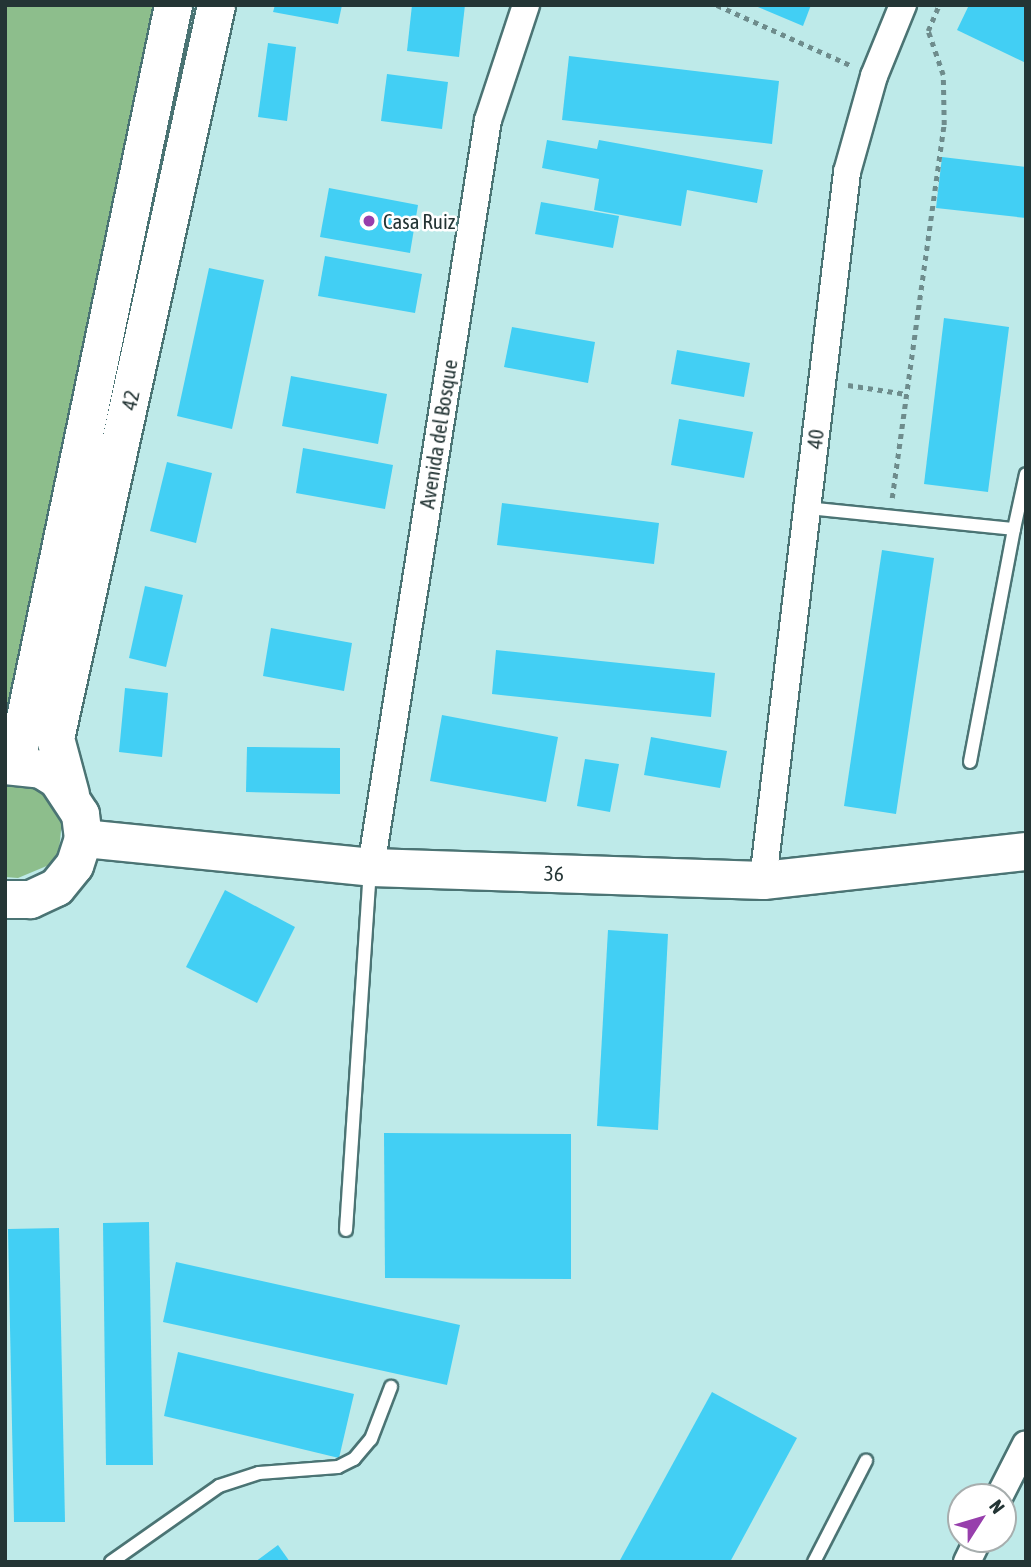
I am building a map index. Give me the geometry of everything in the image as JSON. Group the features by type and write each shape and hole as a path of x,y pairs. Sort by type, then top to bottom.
{"street":[{"name":"42","path":"70,793 41,769 5,764 19,746 173,5"},
{"name":"42","path":"83,838 80,814 70,793 55,738 216,5"},
{"name":"Avenida del Bosque","path":"371,867 488,120 526,5"},
{"name":"40","path":"763,880 847,172 874,76 903,5"},
{"name":"36","path":"83,838 371,867 763,880 1026,851"},
{"path":"5,899 30,899 56,887 74,865 83,838"},
{"path":"1006,1483 1026,1444"}],"lane":[{"path":"970,762 1026,474"},
{"path":"807,508 1014,529"},
{"path":"346,1230 371,867"},
{"path":"111,1562 219,1486 258,1472 338,1467 354,1460 371,1439 391,1387"},
{"path":"814,1562 866,1461"}],"path":[{"path":"717,5 874,76"},
{"path":"889,516 944,125 943,75 928,31 939,5"},
{"path":"822,381 906,394"}],"green space":[{"path":"5,5 165,5 5,757"},
{"path":"5,782 35,785 48,794 62,820 59,851 49,865 18,878 5,877"}],"building":[{"path":"275,5 342,5 338,24 273,12"},
{"path":"412,5 465,5 459,57 407,51"},
{"path":"753,5 811,5 803,26"},
{"path":"969,5 1026,5 1026,63 957,30"},
{"path":"268,43 296,47 287,121 258,117"},
{"path":"569,56 779,81 772,144 562,120"},
{"path":"387,74 448,82 442,129 381,121"},
{"path":"547,140 597,149 599,140 763,170 757,203 687,190 681,226 594,210 599,179 542,168"},
{"path":"942,157 1026,167 1026,218 936,208"},
{"name":"Casa Ruiz","path":"329,188 418,205 410,253 320,237"},
{"path":"541,202 619,216 613,248 535,234"},
{"path":"325,256 422,274 415,313 318,296"},
{"path":"209,268 264,280 232,429 177,416"},
{"path":"944,318 1009,327 988,492 924,484"},
{"path":"512,327 595,342 588,383 504,367"},
{"path":"677,350 750,363 744,397 671,384"},
{"path":"291,376 387,394 378,444 282,426"},
{"path":"679,419 753,432 744,478 671,465"},
{"path":"303,448 393,465 385,509 296,493"},
{"path":"167,462 212,473 196,543 150,531"},
{"path":"502,503 659,523 654,564 497,545"},
{"path":"882,550 934,558 896,814 844,806"},
{"path":"145,586 183,595 166,667 129,658"},
{"path":"271,628 352,643 344,691 263,676"},
{"path":"496,650 715,673 711,717 492,694"},
{"path":"125,688 168,693 162,757 119,752"},
{"path":"442,715 558,737 546,802 430,781"},
{"path":"651,737 727,751 720,788 644,775"},
{"path":"247,747 340,748 340,794 246,792"},
{"path":"585,759 619,764 610,812 577,806"},
{"path":"225,890 295,927 257,1003 186,967"},
{"path":"608,930 668,934 658,1130 597,1126"},
{"path":"384,1133 571,1134 571,1279 385,1278"},
{"path":"149,1222 153,1465 106,1465 103,1223"},
{"path":"59,1228 65,1522 14,1522 8,1229"},
{"path":"176,1262 460,1325 447,1385 163,1322"},
{"path":"178,1352 354,1394 339,1458 164,1416"},
{"path":"712,1392 797,1438 730,1562 619,1562"},
{"path":"278,1545 290,1562 255,1562"}],"place":[{"name":"Casa Ruiz","path":"369,221"}]}
